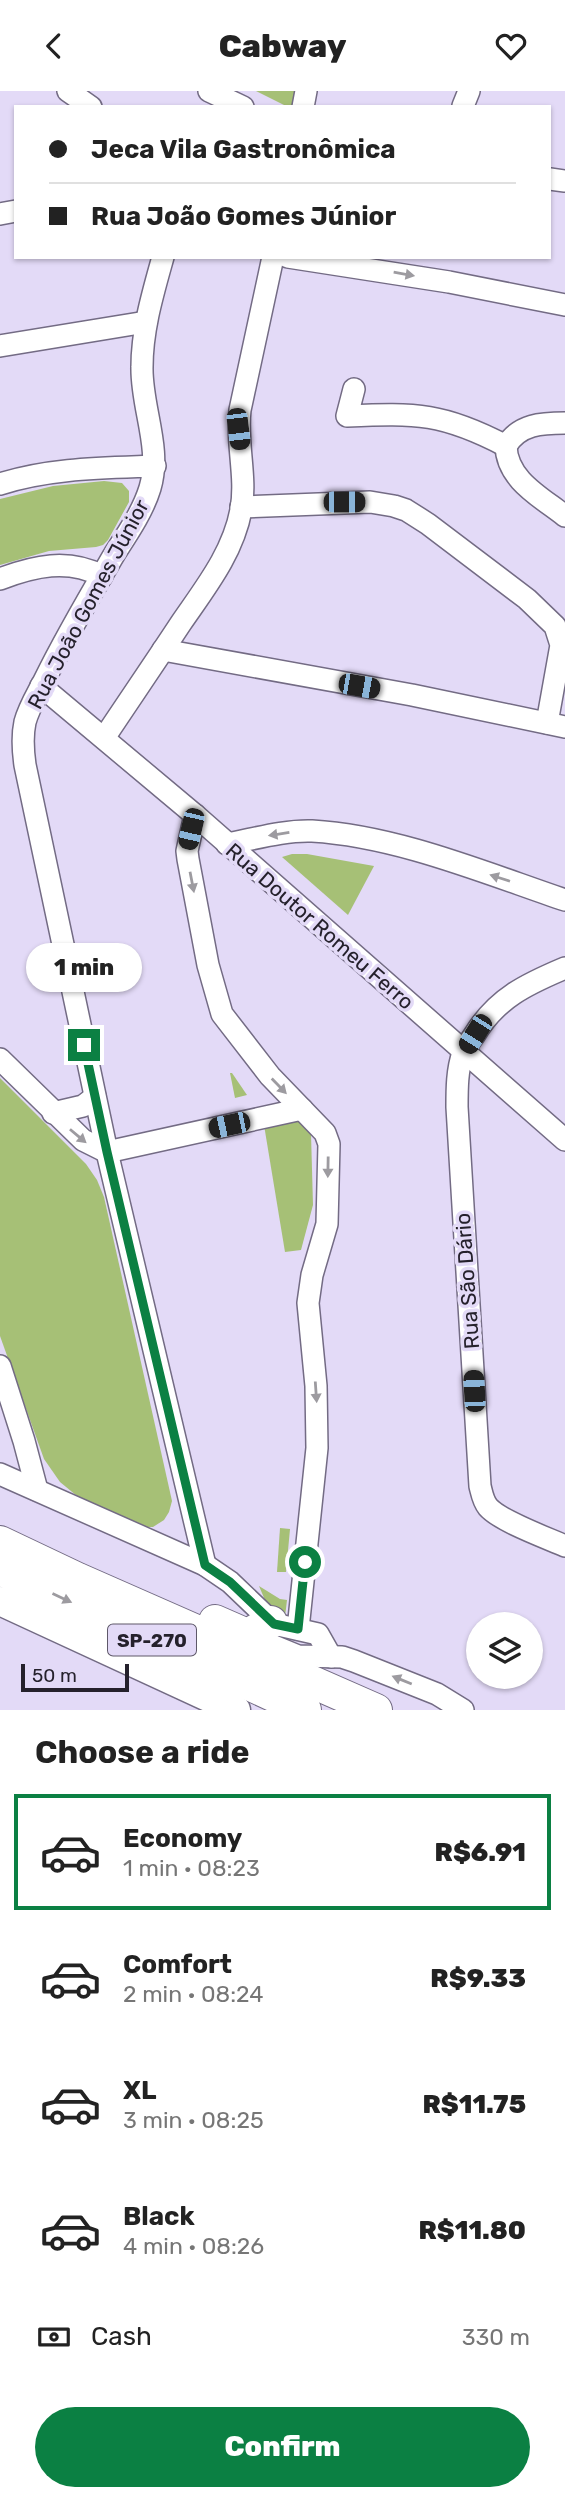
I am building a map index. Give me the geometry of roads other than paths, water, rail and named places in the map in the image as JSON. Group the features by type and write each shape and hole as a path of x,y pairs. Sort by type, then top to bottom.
{"highway":[{"name":"SP-270","path":"0,1542 78,1580 376,1710"},
{"name":"SP-270","path":"0,1569 305,1710"},
{"path":"78,1580 116,1582 141,1588 284,1630"}],"main road":[{"path":"0,1601 236,1710"}],"street":[{"path":"68,91 88,105"},
{"path":"209,91 239,105"},
{"name":"Rua João Gomes Júnior","path":"162,259 146,322 142,367 155,466 150,489 137,518 41,686 24,725 23,743 25,765 107,1152 205,1565"},
{"path":"104,738 221,563 237,525 243,479 238,429 240,409 273,259"},
{"path":"302,259 437,279 565,305"},
{"path":"0,346 146,322"},
{"path":"354,389 347,416 399,414 434,417 475,430 506,446"},
{"path":"565,423 530,426 515,434 506,446 506,456 517,477 565,516"},
{"path":"0,484 18,478 86,468 155,466"},
{"path":"163,650 556,725 561,645 555,626 527,599 428,524 394,506 370,502 241,507"},
{"path":"0,579 37,567 57,565 88,569 102,576"},
{"name":"Rua Doutor Romeu Ferro","path":"41,686 195,815 565,1140"},
{"path":"195,815 187,851 188,859 208,964 222,1014 270,1076 325,1133 329,1144 327,1224 312,1275 308,1303 316,1386 317,1448 284,1630 298,1656 354,1661 437,1694 463,1710"},
{"path":"227,844 297,832 355,836 398,846 565,900"},
{"path":"464,1051 486,1016 508,996 565,968"},
{"name":"Rua São Dário","path":"464,1051 458,1077 457,1107 480,1486 483,1498 492,1511 565,1546"},
{"path":"0,1059 83,1140 94,1148 107,1152 302,1109"},
{"path":"53,1113 83,1106 95,1097"},
{"path":"0,1366 37,1490"},
{"path":"0,1474 205,1565 239,1590 284,1630 331,1657"}]}
